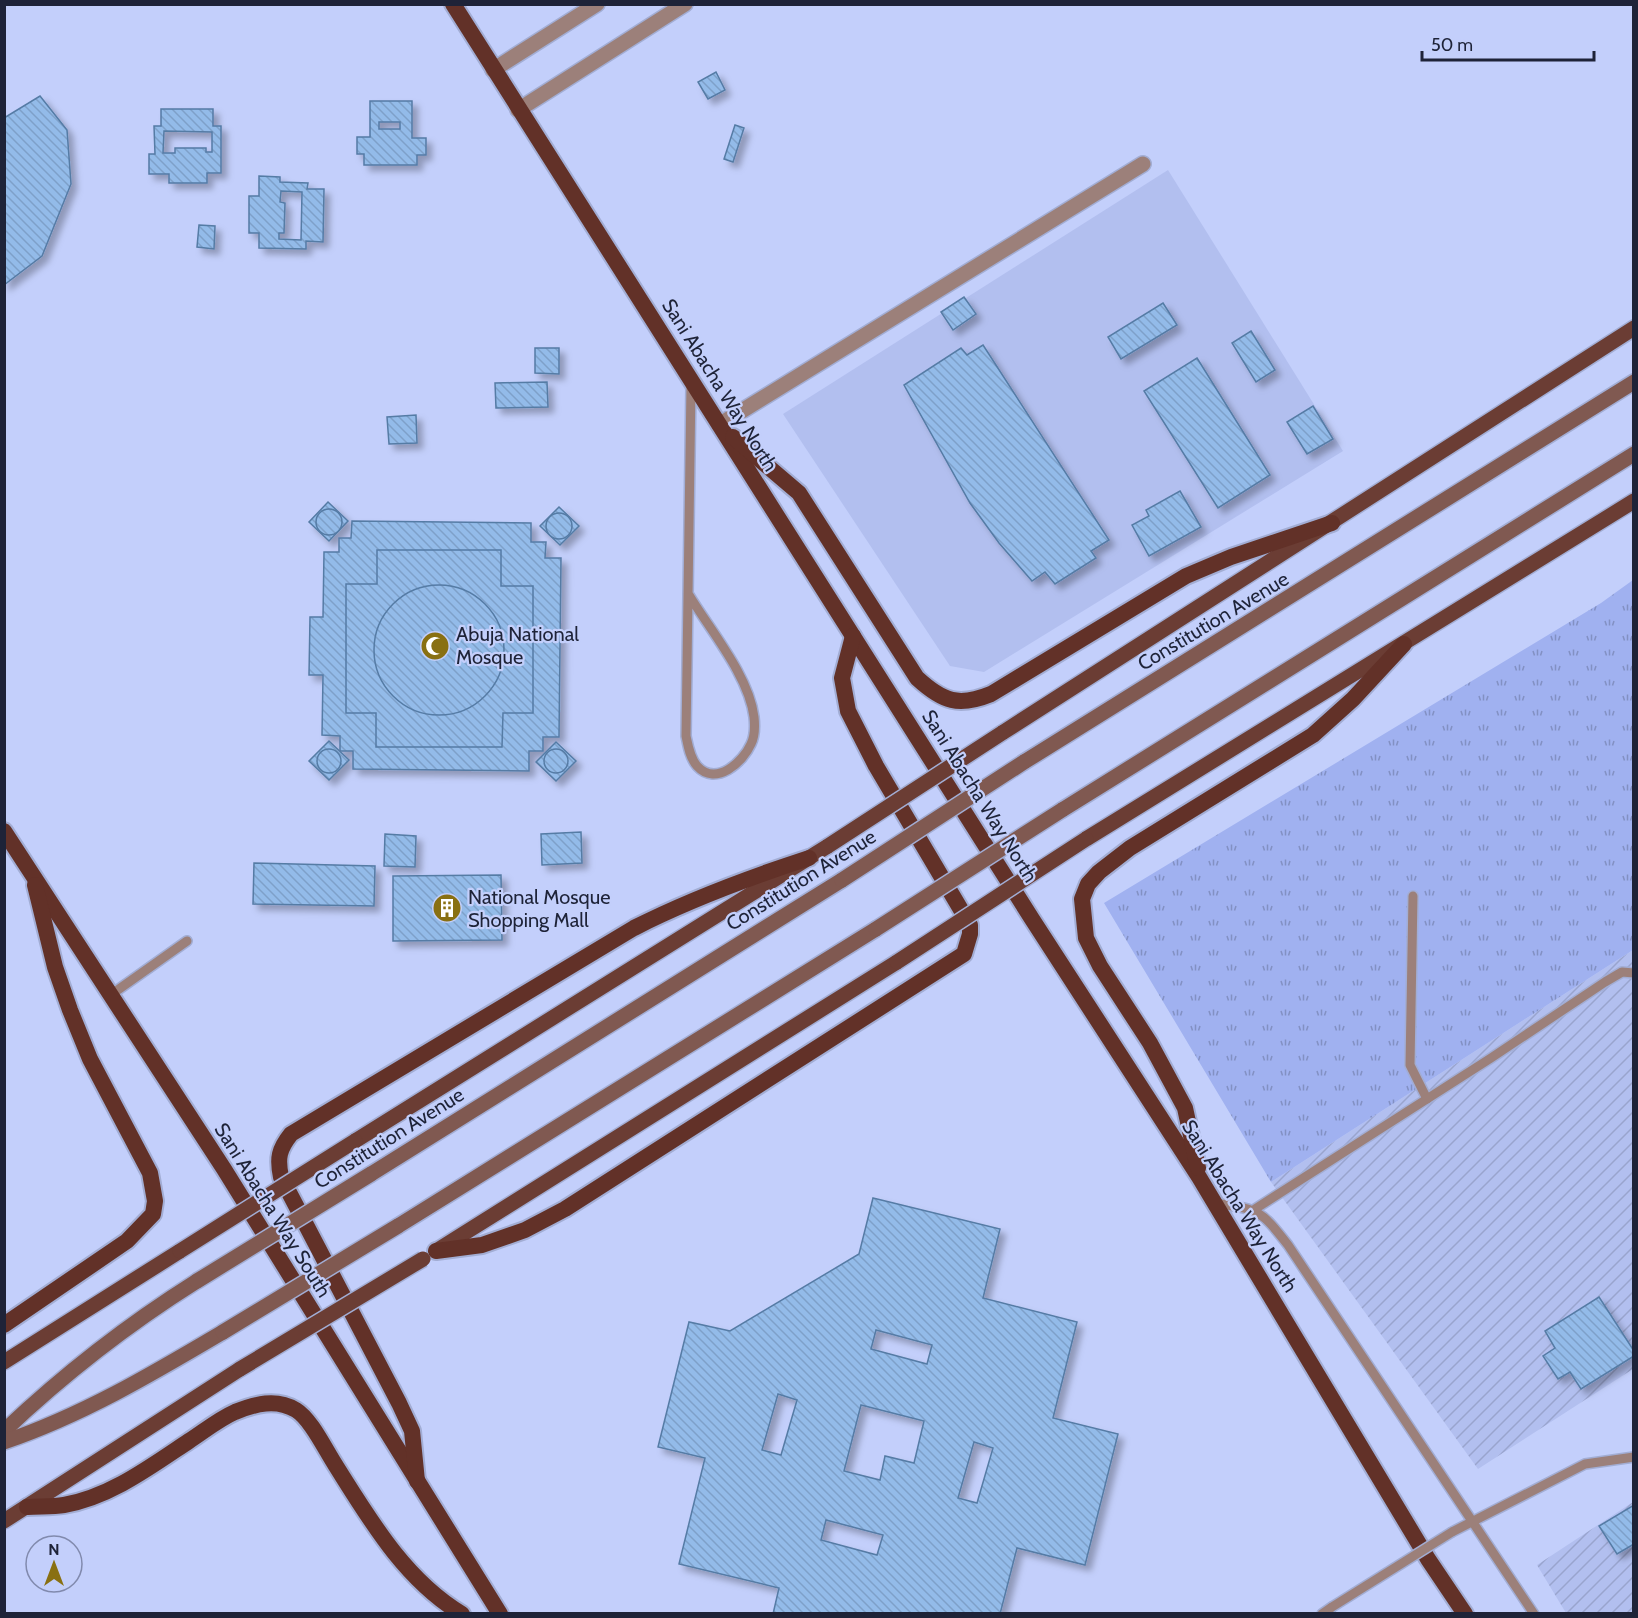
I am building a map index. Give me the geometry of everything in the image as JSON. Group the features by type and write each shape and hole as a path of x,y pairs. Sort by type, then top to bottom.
{"highway":[{"name":"Sani Abacha Way North","path":"453,4 518,110 645,303 719,425 1199,1177 1428,1559 1465,1614"},
{"path":"719,425 799,493 917,678 933,693 952,701 973,701 991,694 1156,592 1186,576 1231,557 1332,523"},
{"path":"430,1255 482,1245 525,1230 565,1209 964,954 970,926 876,766 848,711 842,678 853,636"},
{"path":"1199,1177 1185,1108 1150,1043 1091,951 1082,917 1082,899 1088,884 1099,872 1130,848 1313,735 1353,699 1404,644"},
{"name":"Sani Abacha Way South","path":"4,831 112,994 500,1614"},
{"path":"417,1481 412,1431 280,1177 277,1161 281,1147 291,1134 634,928 697,898 809,858"},
{"path":"4,1324 127,1241 153,1214 155,1202 150,1173 90,1059 70,1010 55,967 32,872"},
{"path":"27,1507 62,1506 96,1497 136,1476 230,1414 253,1405 276,1403 297,1411 309,1425 378,1532 409,1569 462,1614"}],"main road":[{"name":"Constitution Avenue","path":"4,1362 828,846 1634,328"},
{"name":"Constitution Avenue","path":"4,1431 46,1391 101,1346 197,1281 842,880 1024,762 1634,382"},
{"path":"4,1442 56,1424 133,1385 398,1226 1634,454"},
{"path":"5,1521 240,1369 430,1255 897,962 1086,838 1634,501"}],"street":[{"path":"493,70 597,4"},
{"path":"518,110 685,4"},
{"path":"719,425 1143,164"}],"lane":[{"path":"689,595 742,681 754,715 752,743 735,766 720,774 708,773 698,766 690,752 686,736 691,380"},
{"path":"1413,896 1410,1065 1427,1098"},
{"path":"112,994 187,942"},
{"path":"1255,1209 1605,981 1622,972 1634,973"},
{"path":"1215,1203 1255,1209 1272,1224 1534,1614"},
{"path":"1322,1614 1472,1520 1585,1464 1634,1457"}],"shaded area":[{"path":"1168,170 1343,451 984,672 950,666 783,414"},
{"path":"1633,950 1633,1369 1478,1469 1271,1182"},
{"path":"1633,1502 1633,1613 1566,1613 1537,1565"}],"green space":[{"path":"1633,580 1633,950 1271,1182 1104,903 1601,603"}],"building":[{"path":"716,72 725,90 708,99 698,82"},
{"path":"40,96 67,130 71,184 42,256 4,285 4,118"},
{"path":"370,101 412,101 412,138 426,138 426,155 417,155 417,165 364,165 364,154 357,154 357,137 370,137","holes":["379,122 400,122 400,129 379,129"]},
{"path":"161,109 213,109 213,126 221,126 221,173 207,173 207,183 169,183 169,174 149,174 149,154 155,154 154,126 161,126","holes":["164,131 212,132 212,152 206,152 206,148 175,148 175,153 163,153"]},
{"path":"735,125 744,128 733,162 724,159"},
{"path":"259,176 280,177 280,182 308,183 307,189 324,189 323,242 306,241 306,249 259,248 259,233 249,233 249,196 259,196","holes":["281,191 302,192 301,240 279,239 279,233 284,233 285,203 280,202"]},
{"path":"199,225 215,226 214,249 197,247"},
{"path":"964,297 976,314 953,330 941,312"},
{"path":"1163,303 1177,325 1121,359 1108,337"},
{"path":"1251,331 1275,370 1256,382 1232,343"},
{"path":"983,345 1109,540 1091,551 1096,558 1055,584 1045,572 1032,581 999,543 970,503 904,385 961,348 967,355"},
{"path":"535,348 559,348 559,374 535,373"},
{"path":"1197,358 1270,475 1218,508 1144,391"},
{"path":"547,382 548,407 496,408 495,383"},
{"path":"1313,406 1333,439 1307,454 1287,422"},
{"path":"416,415 417,443 389,444 387,417"},
{"path":"1180,491 1201,527 1149,556 1132,525 1149,516 1146,510"},
{"path":"328,502 348,521 329,541 309,522"},
{"path":"559,507 579,526 560,545 540,526"},
{"path":"329,509 338,513 342,522 338,531 329,535 320,531 316,522 320,513"},
{"path":"559,513 568,517 572,526 568,535 559,539 550,535 546,526 550,517"},
{"name":"Abuja National Mosque","path":"352,521 531,523 531,542 546,542 545,558 561,558 559,737 543,737 543,751 529,751 529,771 353,769 353,751 340,751 340,736 322,735 323,675 309,675 310,617 323,617 324,552 339,552 339,538 351,538"},
{"path":"377,550 501,550 501,586 533,586 533,713 503,713 502,747 376,747 376,713 346,713 346,584 377,584"},
{"path":"439,585 464,590 485,604 499,625 504,650 499,675 485,696 464,710 439,715 414,710 393,696 379,675 374,650 379,625 393,604 414,590"},
{"path":"329,741 349,760 329,780 309,761"},
{"path":"556,742 576,761 556,781 536,762"},
{"path":"324,749 334,749 341,756 341,766 334,773 324,773 317,766 317,756"},
{"path":"551,749 561,749 568,756 568,766 561,773 551,773 544,766 544,756"},
{"path":"581,832 582,863 542,865 541,834"},
{"path":"385,834 416,836 415,867 384,866"},
{"path":"254,863 375,866 374,906 253,904"},
{"name":"National Mosque Shopping Mall","path":"501,875 502,940 393,941 393,876"},
{"path":"873,1198 1000,1229 983,1298 1077,1322 1053,1418 1118,1434 1085,1565 1017,1548 1000,1614 773,1614 779,1588 679,1564 705,1458 658,1447 689,1322 730,1331 859,1254","holes":["876,1330 932,1345 927,1364 871,1349","778,1394 797,1400 781,1455 762,1450","861,1405 924,1421 914,1463 885,1456 880,1480 844,1471","974,1442 993,1448 977,1503 958,1498","826,1520 883,1535 877,1555 821,1540"]},
{"path":"1599,1297 1634,1351 1634,1356 1581,1389 1570,1372 1558,1379 1543,1356 1555,1348 1545,1331"},
{"path":"1634,1505 1634,1544 1617,1554 1599,1526"}],"place":[{"name":"Abuja National Mosque","path":"435,646"},
{"name":"National Mosque Shopping Mall","path":"447,908"}]}
